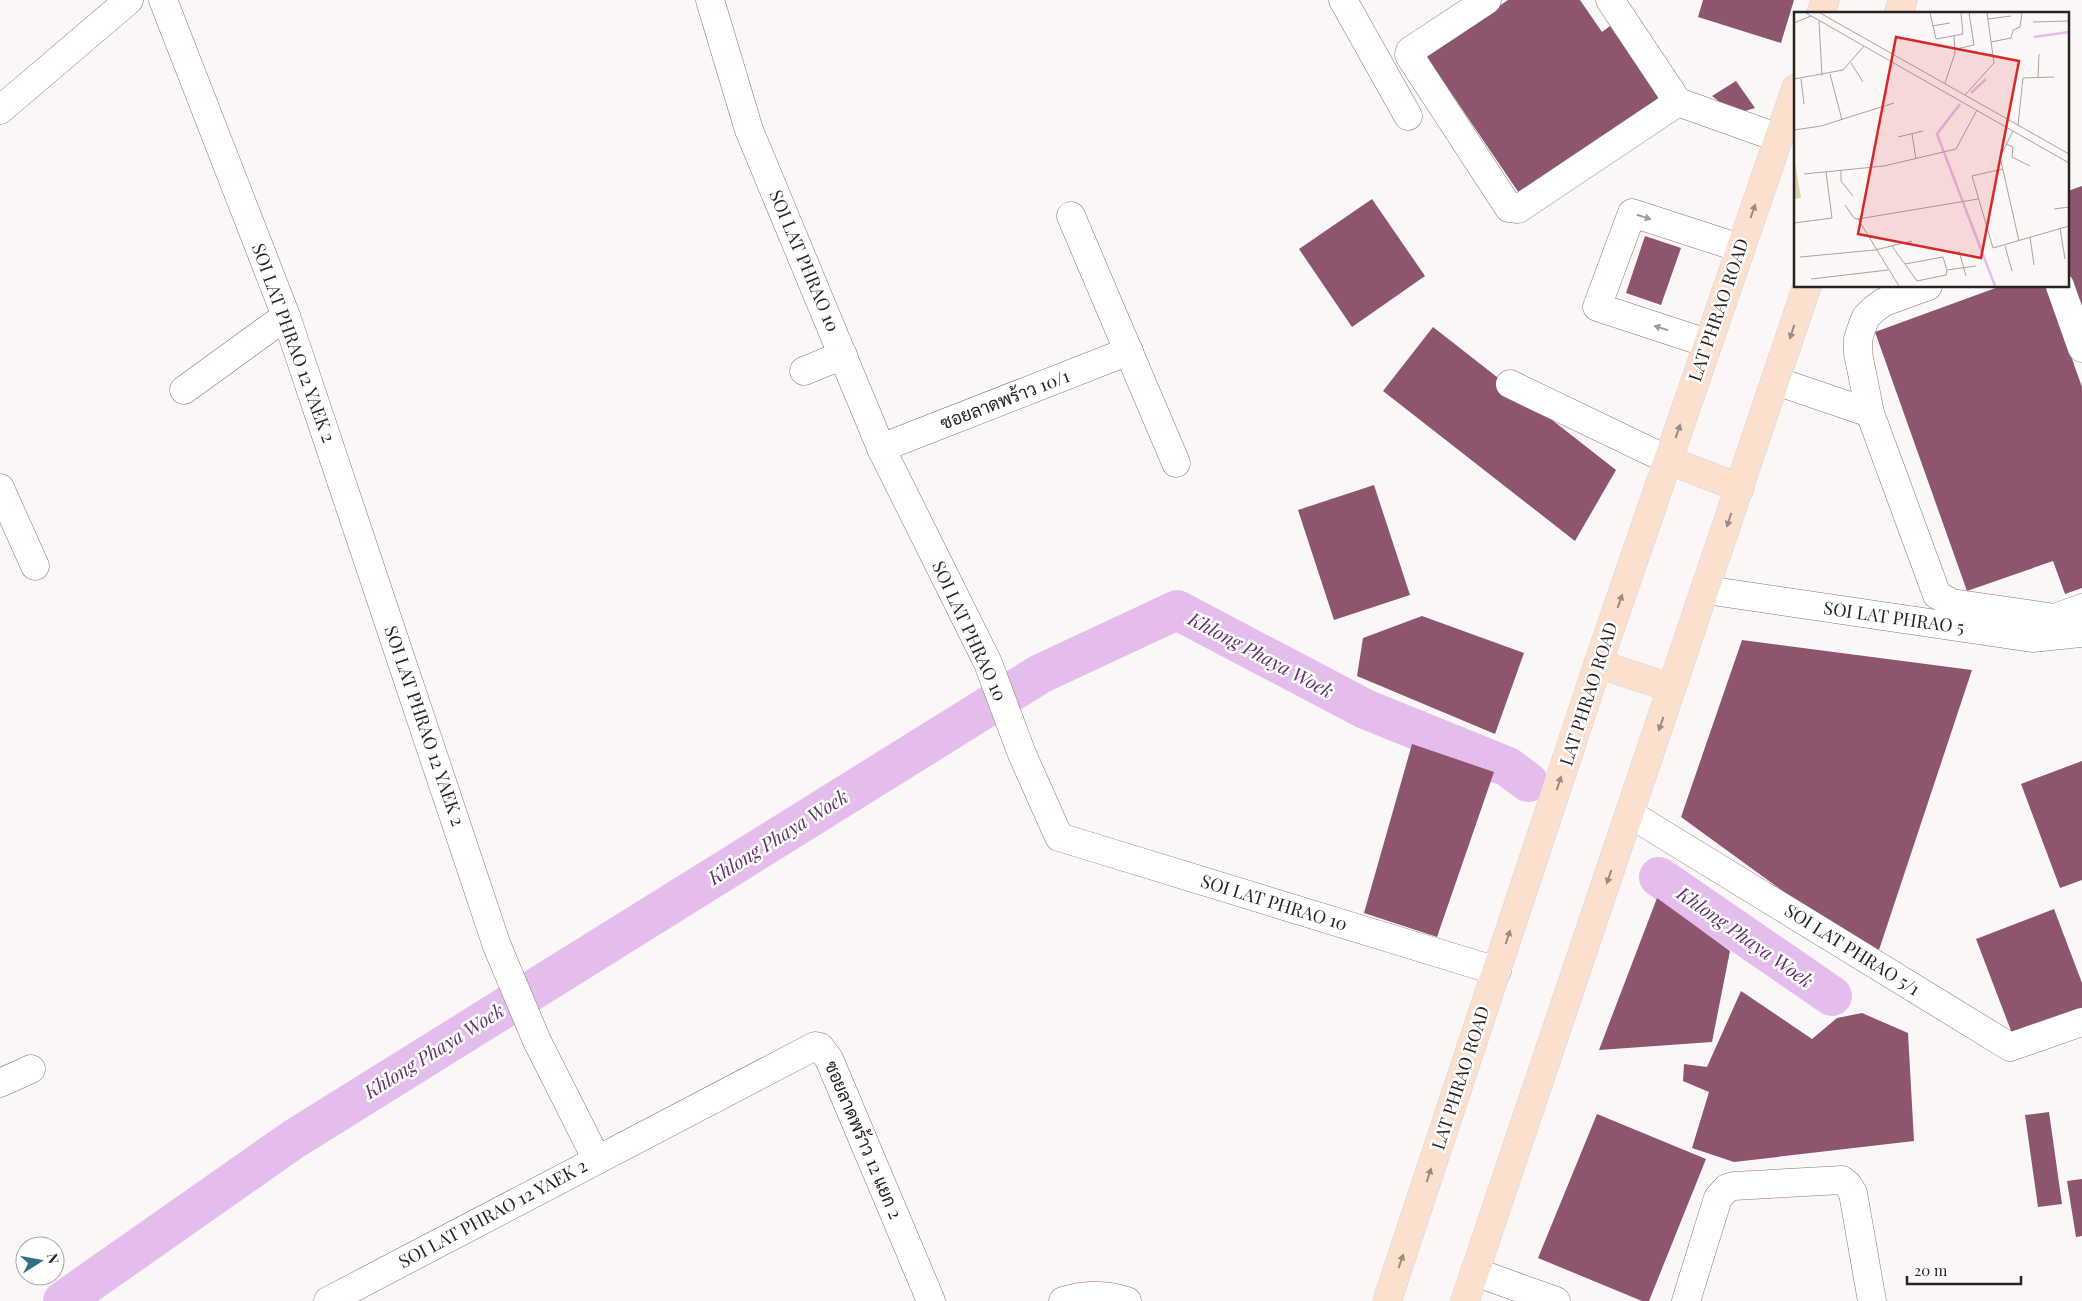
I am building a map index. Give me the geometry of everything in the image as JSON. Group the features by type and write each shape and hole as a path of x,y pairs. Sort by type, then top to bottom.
{"main road":[{"path":"1899,12 1903,0"},
{"name":"LAT PHRAO ROAD","path":"1387,1301 1598,664 1794,94"},
{"path":"1465,1301 1806,288"},
{"path":"1668,460 1740,488"},
{"path":"1598,664 1672,688"}],"street":[{"path":"0,110 129,0"},
{"name":"SOI LAT PHRAO 12 YAEK 2","path":"163,0 286,316 497,946 537,1041 597,1160 341,1298"},
{"name":"SOI LAT PHRAO 10","path":"710,0 750,130 842,355 881,448 988,663 1022,754 1060,837 1497,971"},
{"path":"1343,0 1408,116"},
{"path":"1487,0 1410,52 1409,55 1509,208 1518,209 1678,102"},
{"path":"1610,0 1678,102 1779,138"},
{"path":"1707,343 1597,307 1632,213 1740,248"},
{"path":"1071,216 1176,463"},
{"path":"1922,288 1884,302 1870,313 1858,339 1858,353 1870,413 1937,595 1940,599 1952,603 2055,618 2082,608"},
{"path":"2061,288 2082,348"},
{"path":"184,390 286,316"},
{"name":"ซอยลาดพร้าว 10/1","path":"881,448 1129,351"},
{"path":"804,371 842,355"},
{"path":"1776,381 1870,413"},
{"path":"1510,384 1668,460"},
{"path":"0,488 35,566"},
{"name":"SOI LAT PHRAO 5","path":"1706,590 2032,638 2082,633"},
{"name":"SOI LAT PHRAO 5/1","path":"1630,814 2010,1047 2082,1022"},
{"name":"ซอยลาดพร้าว 12 แยก 2","path":"597,1160 815,1046 820,1047 829,1059 931,1301"},
{"path":"0,1083 31,1069"},
{"path":"1686,1301 1718,1198 1727,1188 1734,1186 1842,1180 1853,1193 1872,1301"},
{"path":"1475,1272 1556,1301"},
{"path":"1063,1301 1095,1295 1114,1297 1127,1301"}],"building":[{"path":"1508,0 1580,0 1602,32 1610,26 1661,100 1521,196 1426,56"},
{"path":"1703,0 1794,0 1781,43 1698,17"},
{"path":"1736,81 1755,108 1735,114 1712,96"},
{"path":"2082,186 2082,312 2070,278 2070,190"},
{"path":"1372,199 1425,276 1352,327 1299,249"},
{"path":"1645,236 1681,248 1661,305 1626,293"},
{"path":"1996,288 2047,288 2082,387 2082,588 2065,594 2053,561 1967,591 1875,332"},
{"path":"1433,327 1616,470 1575,541 1383,391"},
{"path":"1374,485 1410,595 1334,620 1298,510"},
{"path":"1422,616 1524,653 1495,734 1357,676 1363,638"},
{"path":"1742,640 1972,670 1876,959 1681,817"},
{"path":"1412,744 1494,772 1437,937 1364,913"},
{"path":"2082,761 2082,880 2060,888 2021,784"},
{"path":"1657,898 1730,951 1712,1042 1599,1050"},
{"path":"2054,909 2082,983 2082,1009 2013,1036 1976,939"},
{"path":"1741,991 1812,1039 1837,1018 1862,1013 1908,1033 1914,1141 1734,1162 1692,1148 1709,1092 1683,1081 1684,1064 1707,1067"},
{"path":"2049,1112 2062,1204 2038,1207 2025,1115"},
{"path":"1597,1114 1706,1159 1649,1301 1642,1301 1538,1258"},
{"path":"2082,1179 2082,1236 2076,1237 2067,1181"}],"waterway":[{"name":"Khlong Phaya Woek","path":"63,1301 294,1139 1040,674 1177,610 1365,709 1508,767 1528,782"},
{"name":"Khlong Phaya Woek","path":"1659,877 1832,996"}]}
